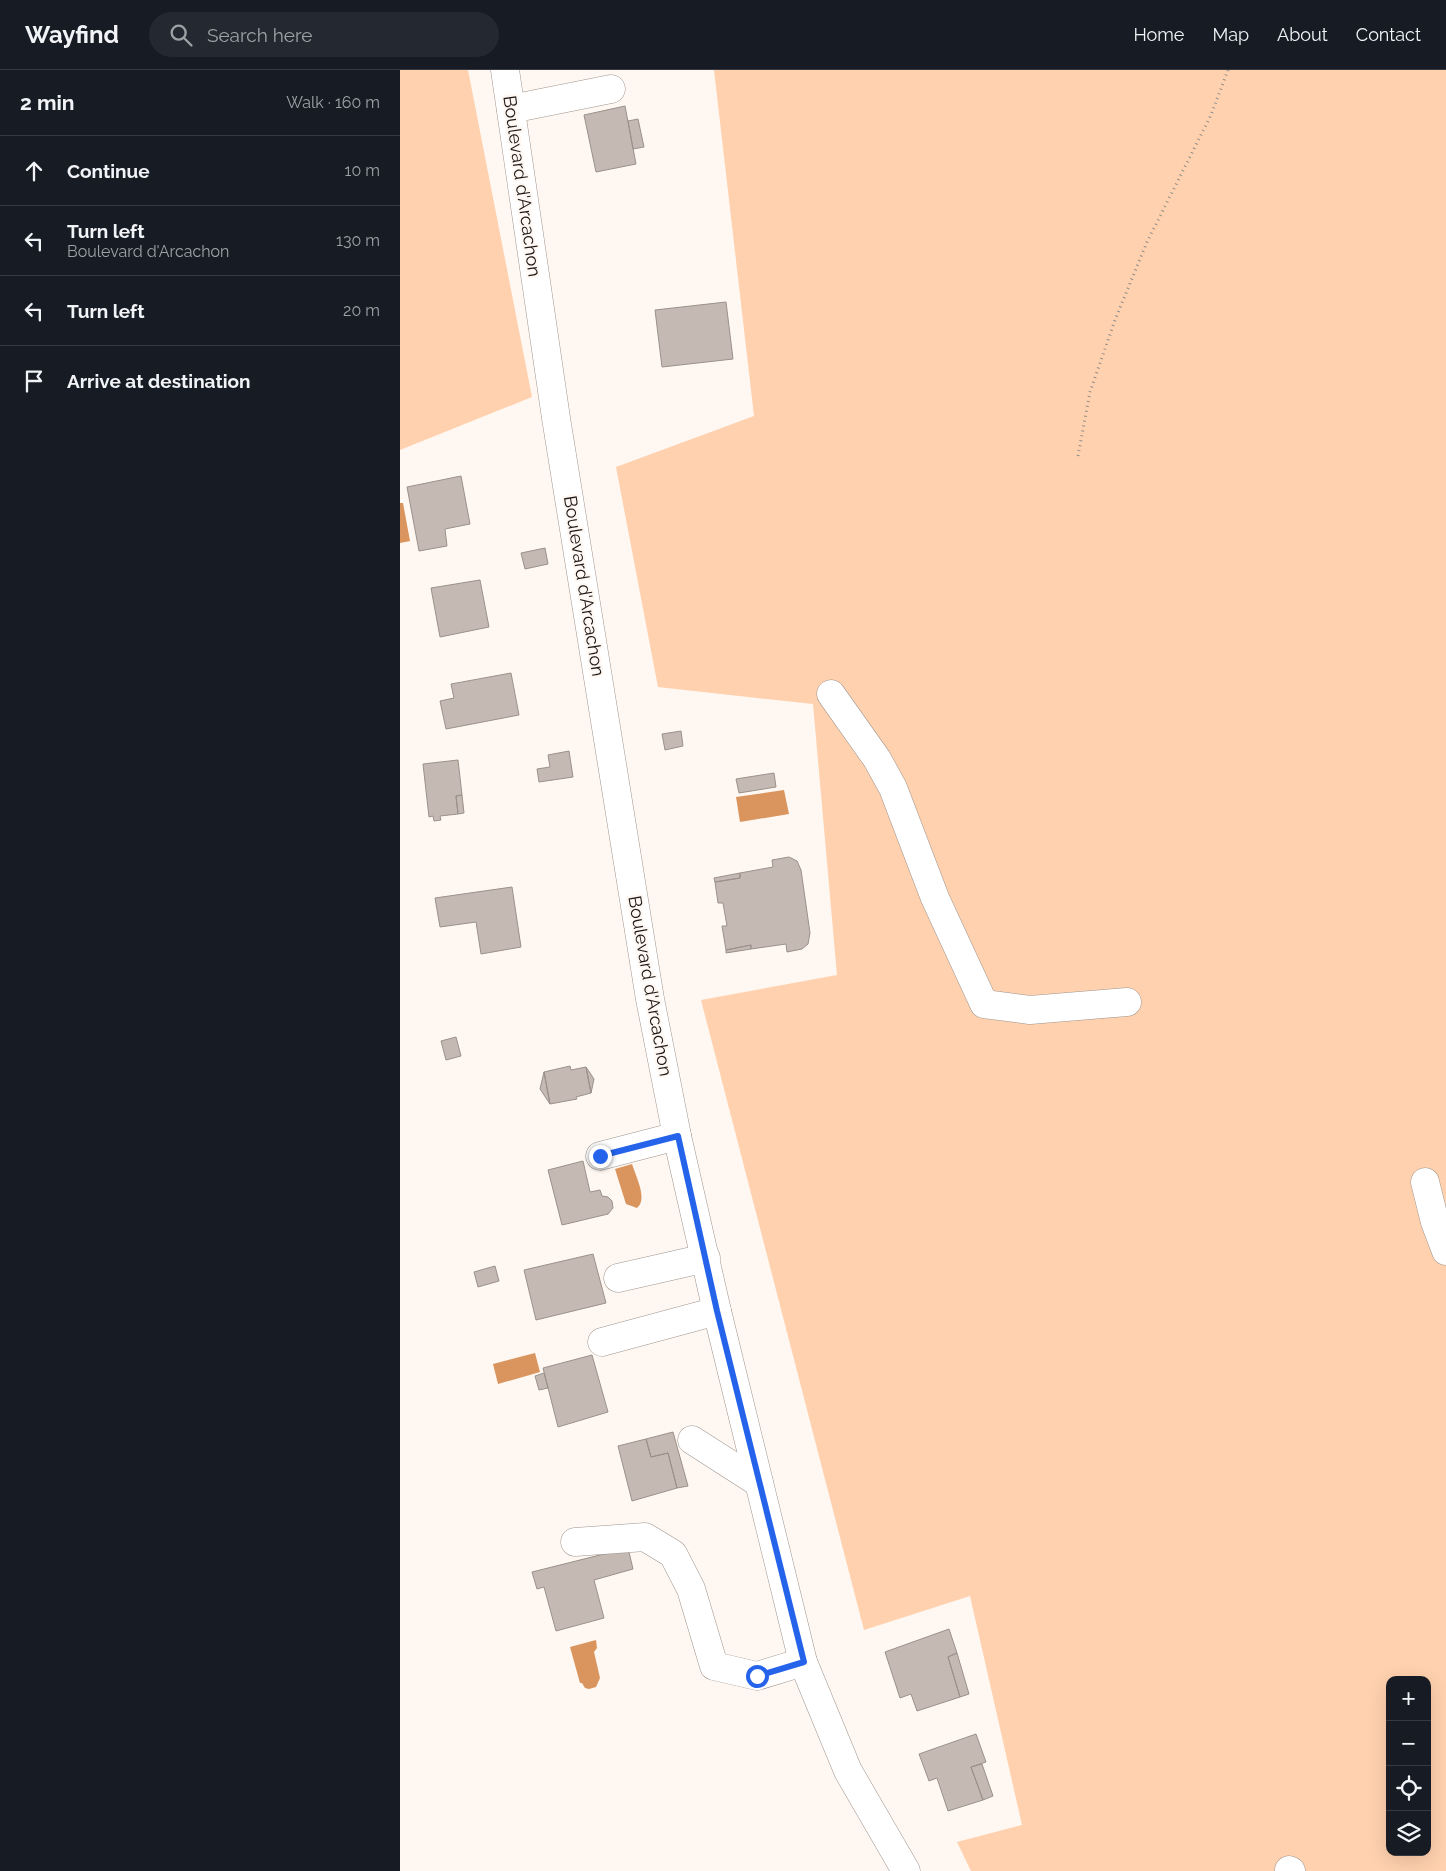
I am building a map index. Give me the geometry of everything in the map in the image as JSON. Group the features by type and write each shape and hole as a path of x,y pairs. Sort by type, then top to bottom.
{"main road":[{"name":"Boulevard d'Arcachon","path":"505,70 556,418 650,998 678,1136 717,1311 804,1662 848,1771 906,1871"},
{"path":"511,109 611,89"},
{"path":"830,694 877,759 893,788 935,898 984,1004 1030,1010 1127,1002"},
{"path":"600,1156 678,1136"},
{"path":"1426,1182 1435,1222 1446,1251"},
{"path":"618,1278 706,1258"},
{"path":"602,1342 717,1311"},
{"path":"692,1440 759,1483"},
{"path":"575,1542 645,1537 673,1554 691,1588 714,1666 757,1676 804,1662"}],"path":[{"path":"1078,456 1090,392 1115,320 1147,242 1212,116 1228,70"}],"shaded area":[{"path":"400,70 468,70 532,397 400,450"},
{"path":"714,70 1446,70 1446,1871 971,1871 957,1842 1022,1825 970,1596 864,1630 701,1000 837,975 813,704 658,687 616,467 754,416"},
{"path":"400,503 403,503 410,541 400,543"},
{"path":"784,790 789,814 740,822 736,797"},
{"path":"632,1164 641,1194 640,1204 637,1208 626,1204 615,1169"},
{"path":"535,1353 540,1372 498,1384 493,1364"},
{"path":"596,1640 597,1648 594,1652 600,1678 596,1687 589,1689 580,1683 570,1647"}],"building":[{"path":"625,106 636,164 596,172 584,115"},
{"path":"638,119 644,147 633,149 628,121"},
{"path":"726,302 733,359 662,367 655,310"},
{"path":"461,476 470,524 445,529 447,546 419,551 407,487"},
{"path":"545,548 548,564 525,569 521,553"},
{"path":"480,580 489,627 440,637 431,588"},
{"path":"511,673 519,715 446,729 440,701 454,698 451,684"},
{"path":"681,731 683,746 665,750 662,734"},
{"path":"569,751 573,777 539,782 537,769 550,767 548,755"},
{"path":"458,760 462,795 456,796 458,814 440,816 441,820 434,821 433,816 429,817 423,764"},
{"path":"774,773 776,787 739,793 736,779"},
{"path":"462,795 464,813 458,814 456,796"},
{"path":"789,857 797,861 801,870 810,933 808,944 802,949 787,952 786,944 751,949 751,945 726,950 722,926 727,926 723,903 718,903 715,882 740,878 740,873 773,867 772,860"},
{"path":"740,873 740,878 715,882 714,878"},
{"path":"512,887 521,947 481,954 476,922 440,927 435,898"},
{"path":"751,945 751,949 726,953 726,950"},
{"path":"456,1037 461,1056 446,1060 441,1041"},
{"path":"570,1066 571,1070 586,1067 591,1093 576,1097 577,1099 550,1104 544,1072"},
{"path":"586,1067 594,1079 591,1093"},
{"path":"544,1072 550,1104 540,1089"},
{"path":"583,1161 590,1192 600,1190 602,1196 608,1197 612,1201 613,1208 608,1214 562,1225 548,1170"},
{"path":"593,1254 606,1303 536,1320 524,1270"},
{"path":"495,1266 499,1281 478,1287 474,1272"},
{"path":"592,1355 608,1412 558,1427 543,1368"},
{"path":"544,1373 548,1388 539,1390 535,1376"},
{"path":"673,1432 688,1486 677,1488 668,1453 651,1457 646,1439"},
{"path":"646,1439 651,1457 668,1453 677,1488 632,1501 618,1446"},
{"path":"628,1548 633,1569 594,1580 604,1618 556,1631 544,1587 537,1589 532,1572"},
{"path":"949,1629 957,1653 948,1657 960,1697 917,1711 911,1694 900,1698 885,1652"},
{"path":"957,1653 969,1694 960,1697 948,1657"},
{"path":"976,1734 986,1762 971,1767 983,1800 948,1811 937,1778 929,1781 919,1754"},
{"path":"982,1764 993,1796 983,1800 971,1767"}],"route":[{"path":"600,1156 678,1136 717,1311 804,1662 757,1676"}]}
